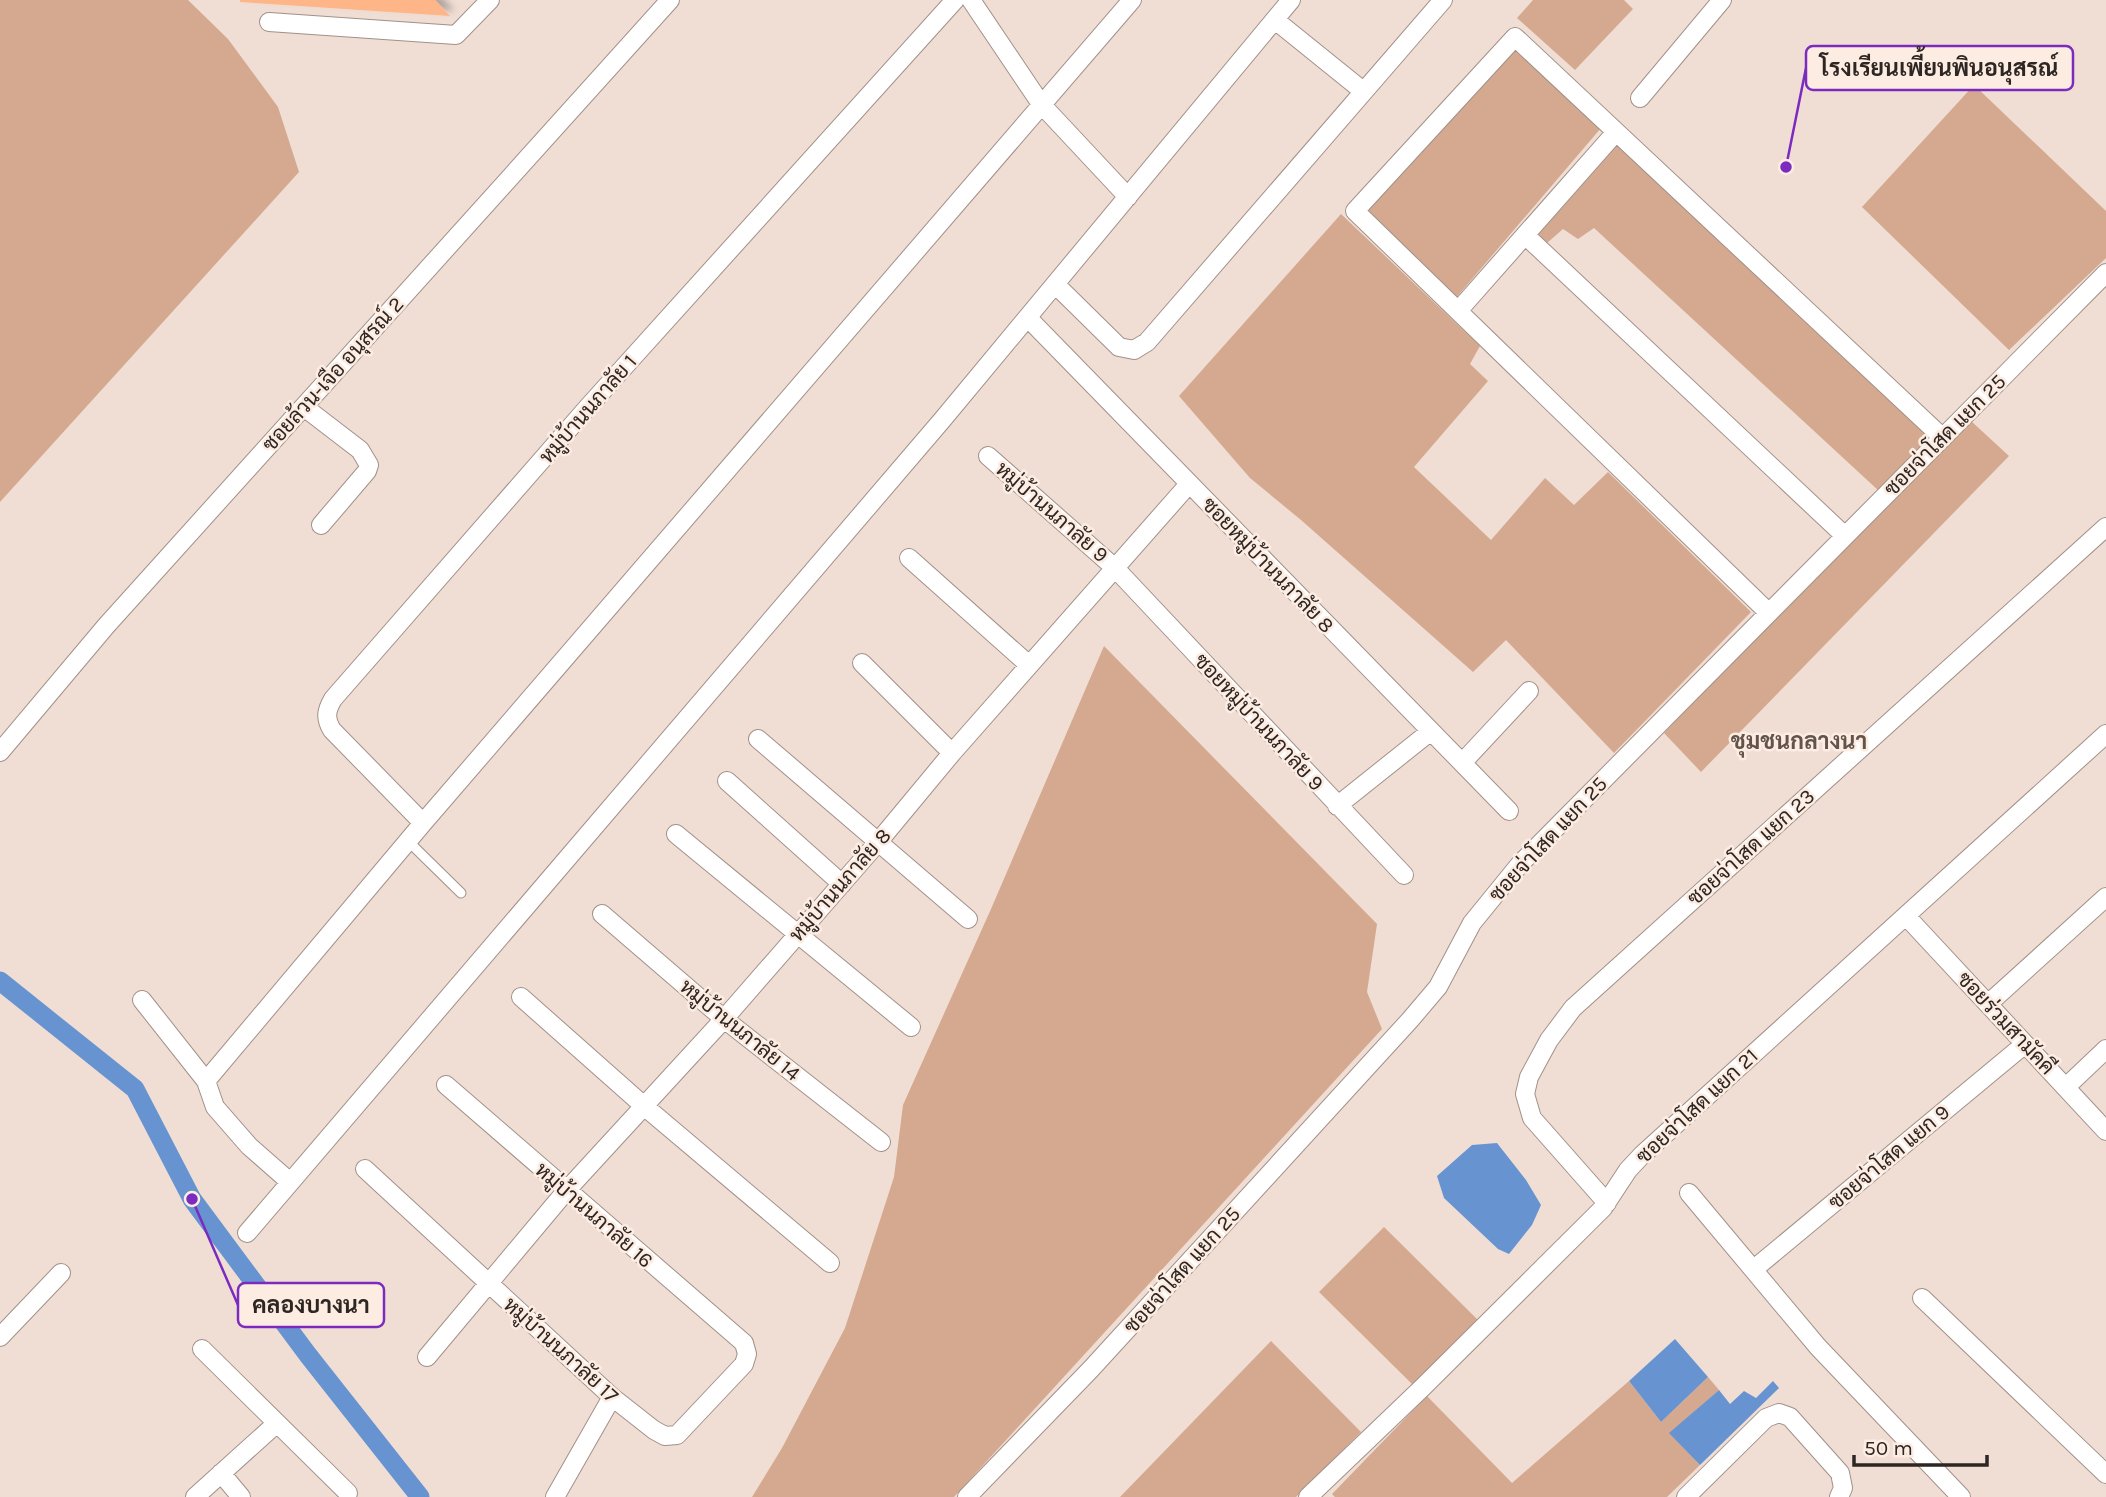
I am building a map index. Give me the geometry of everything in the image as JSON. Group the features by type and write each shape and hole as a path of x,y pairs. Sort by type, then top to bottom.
{"street":[{"path":"269,22 456,35 490,0"},
{"name":"ซอยล้วน-เจือ อนุสรณ์ 2","path":"0,752 106,626 670,0"},
{"name":"หมู่บ้านนภาลัย 1","path":"423,823 332,730 327,720 333,699 588,407 955,0"},
{"path":"971,0 1041,104 1128,197"},
{"path":"206,1081 423,823 1132,0"},
{"path":"247,1233 943,419 1291,0"},
{"path":"1055,284 1119,347 1134,350 1147,342 1443,0"},
{"path":"1640,98 1722,0"},
{"path":"1275,20 1363,91"},
{"path":"1769,613 1355,211 1515,37 1943,438"},
{"path":"1458,311 1616,132"},
{"path":"1525,235 1845,536"},
{"name":"ซอยจ่าโสด แยก 25","path":"967,1497 1091,1369 1410,1020 1438,987 1472,923 1520,864 2106,273"},
{"name":"ซอยหมู่บ้านนภาลัย 8","path":"1028,318 1509,811"},
{"path":"304,407 360,450 369,465 367,471 321,524"},
{"name":"หมู่บ้านนภาลัย 9","path":"988,456 1115,568"},
{"name":"หมู่บ้านนภาลัย 8","path":"427,1357 566,1191 724,1019 952,753 1189,484"},
{"name":"ซอยจ่าโสด แยก 23","path":"1607,1203 1532,1118 1525,1094 1529,1077 1549,1040 1583,999 2106,527"},
{"path":"909,558 1029,665"},
{"name":"ซอยหมู่บ้านนภาลัย 9","path":"1115,568 1404,875"},
{"path":"862,663 952,753"},
{"path":"1462,763 1529,691"},
{"path":"1337,806 1431,731"},
{"name":"ซอยจ่าโสด แยก 21","path":"1308,1497 1423,1387 1607,1203 1628,1170 1642,1155 2106,734"},
{"path":"758,739 968,919"},
{"path":"727,781 842,884"},
{"path":"676,834 911,1027"},
{"path":"1988,1004 2106,897"},
{"name":"หมู่บ้านนภาลัย 14","path":"602,914 724,1019 881,1142"},
{"name":"ซอยร่วมสามัคคี","path":"1906,916 2106,1131"},
{"path":"521,997 830,1262"},
{"path":"142,1000 206,1081 215,1107 248,1146 290,1182"},
{"name":"ซอยจ่าโสด แยก 9","path":"1754,1269 2025,1044"},
{"path":"2066,1087 2106,1049"},
{"name":"หมู่บ้านนภาลัย 16","path":"446,1086 744,1343"},
{"name":"หมู่บ้านนภาลัย 17","path":"365,1168 612,1397 665,1436 677,1435 744,1364 747,1353 744,1343"},
{"path":"1689,1193 1818,1347 1961,1497"},
{"path":"0,1337 61,1273"},
{"path":"1922,1298 2106,1474"},
{"path":"202,1349 348,1493"},
{"path":"555,1497 612,1397"},
{"path":"1686,1497 1766,1418 1779,1413 1790,1417 1840,1473 1843,1488 1839,1497"},
{"path":"195,1497 277,1423"},
{"path":"221,1473 241,1497"}],"lane":[{"path":"408,841 461,893"}],"shaded area":[{"path":"0,0 188,0 228,39 278,107 299,172 0,502"},
{"path":"1533,0 1624,0 1633,9 1575,70 1517,18"},
{"path":"1516,47 1601,128 1455,299 1363,210"},
{"path":"1974,85 2106,211 2106,258 2009,350 1862,207"},
{"path":"1617,140 1929,438 1879,491 1594,228 1578,239 1563,229 1547,243 1534,235"},
{"path":"1341,214 1480,346 1470,364 1488,381 1414,467 1491,540 1545,478 1574,505 1608,472 1751,612 1614,753 1506,640 1473,672 1250,478 1179,396"},
{"path":"1971,421 2009,456 1701,772 1664,733"},
{"path":"1104,646 1377,924 1367,992 1382,1029 954,1497 752,1497 782,1448 845,1328 894,1177 903,1105"},
{"path":"1384,1227 1478,1320 1413,1385 1319,1292"},
{"path":"1271,1341 1361,1432 1296,1497 1120,1497"},
{"path":"1708,1377 1719,1390 1670,1433 1700,1465 1667,1497 1335,1497 1332,1494 1427,1396 1512,1483 1629,1381 1661,1422"}],"water":[{"path":"1497,1143 1526,1180 1541,1205 1532,1225 1509,1254 1498,1249 1444,1198 1437,1176 1472,1145"},
{"path":"1675,1339 1708,1377 1661,1422 1629,1381"},
{"path":"1773,1381 1779,1388 1700,1465 1669,1433 1719,1390 1730,1404 1744,1391 1756,1398"}],"building":[{"path":"435,0 450,16 240,2"}],"waterway":[{"path":"0,981 135,1089 192,1199 308,1355 420,1497"}],"place":[{"name":"โรงเรียนเพี้ยนพินอนุสรณ์","path":"1786,167"},
{"name":"คลองบางนา","path":"192,1199"}],"district":[{"name":"ชุมชนกลางนา","path":"1799,741"}]}
